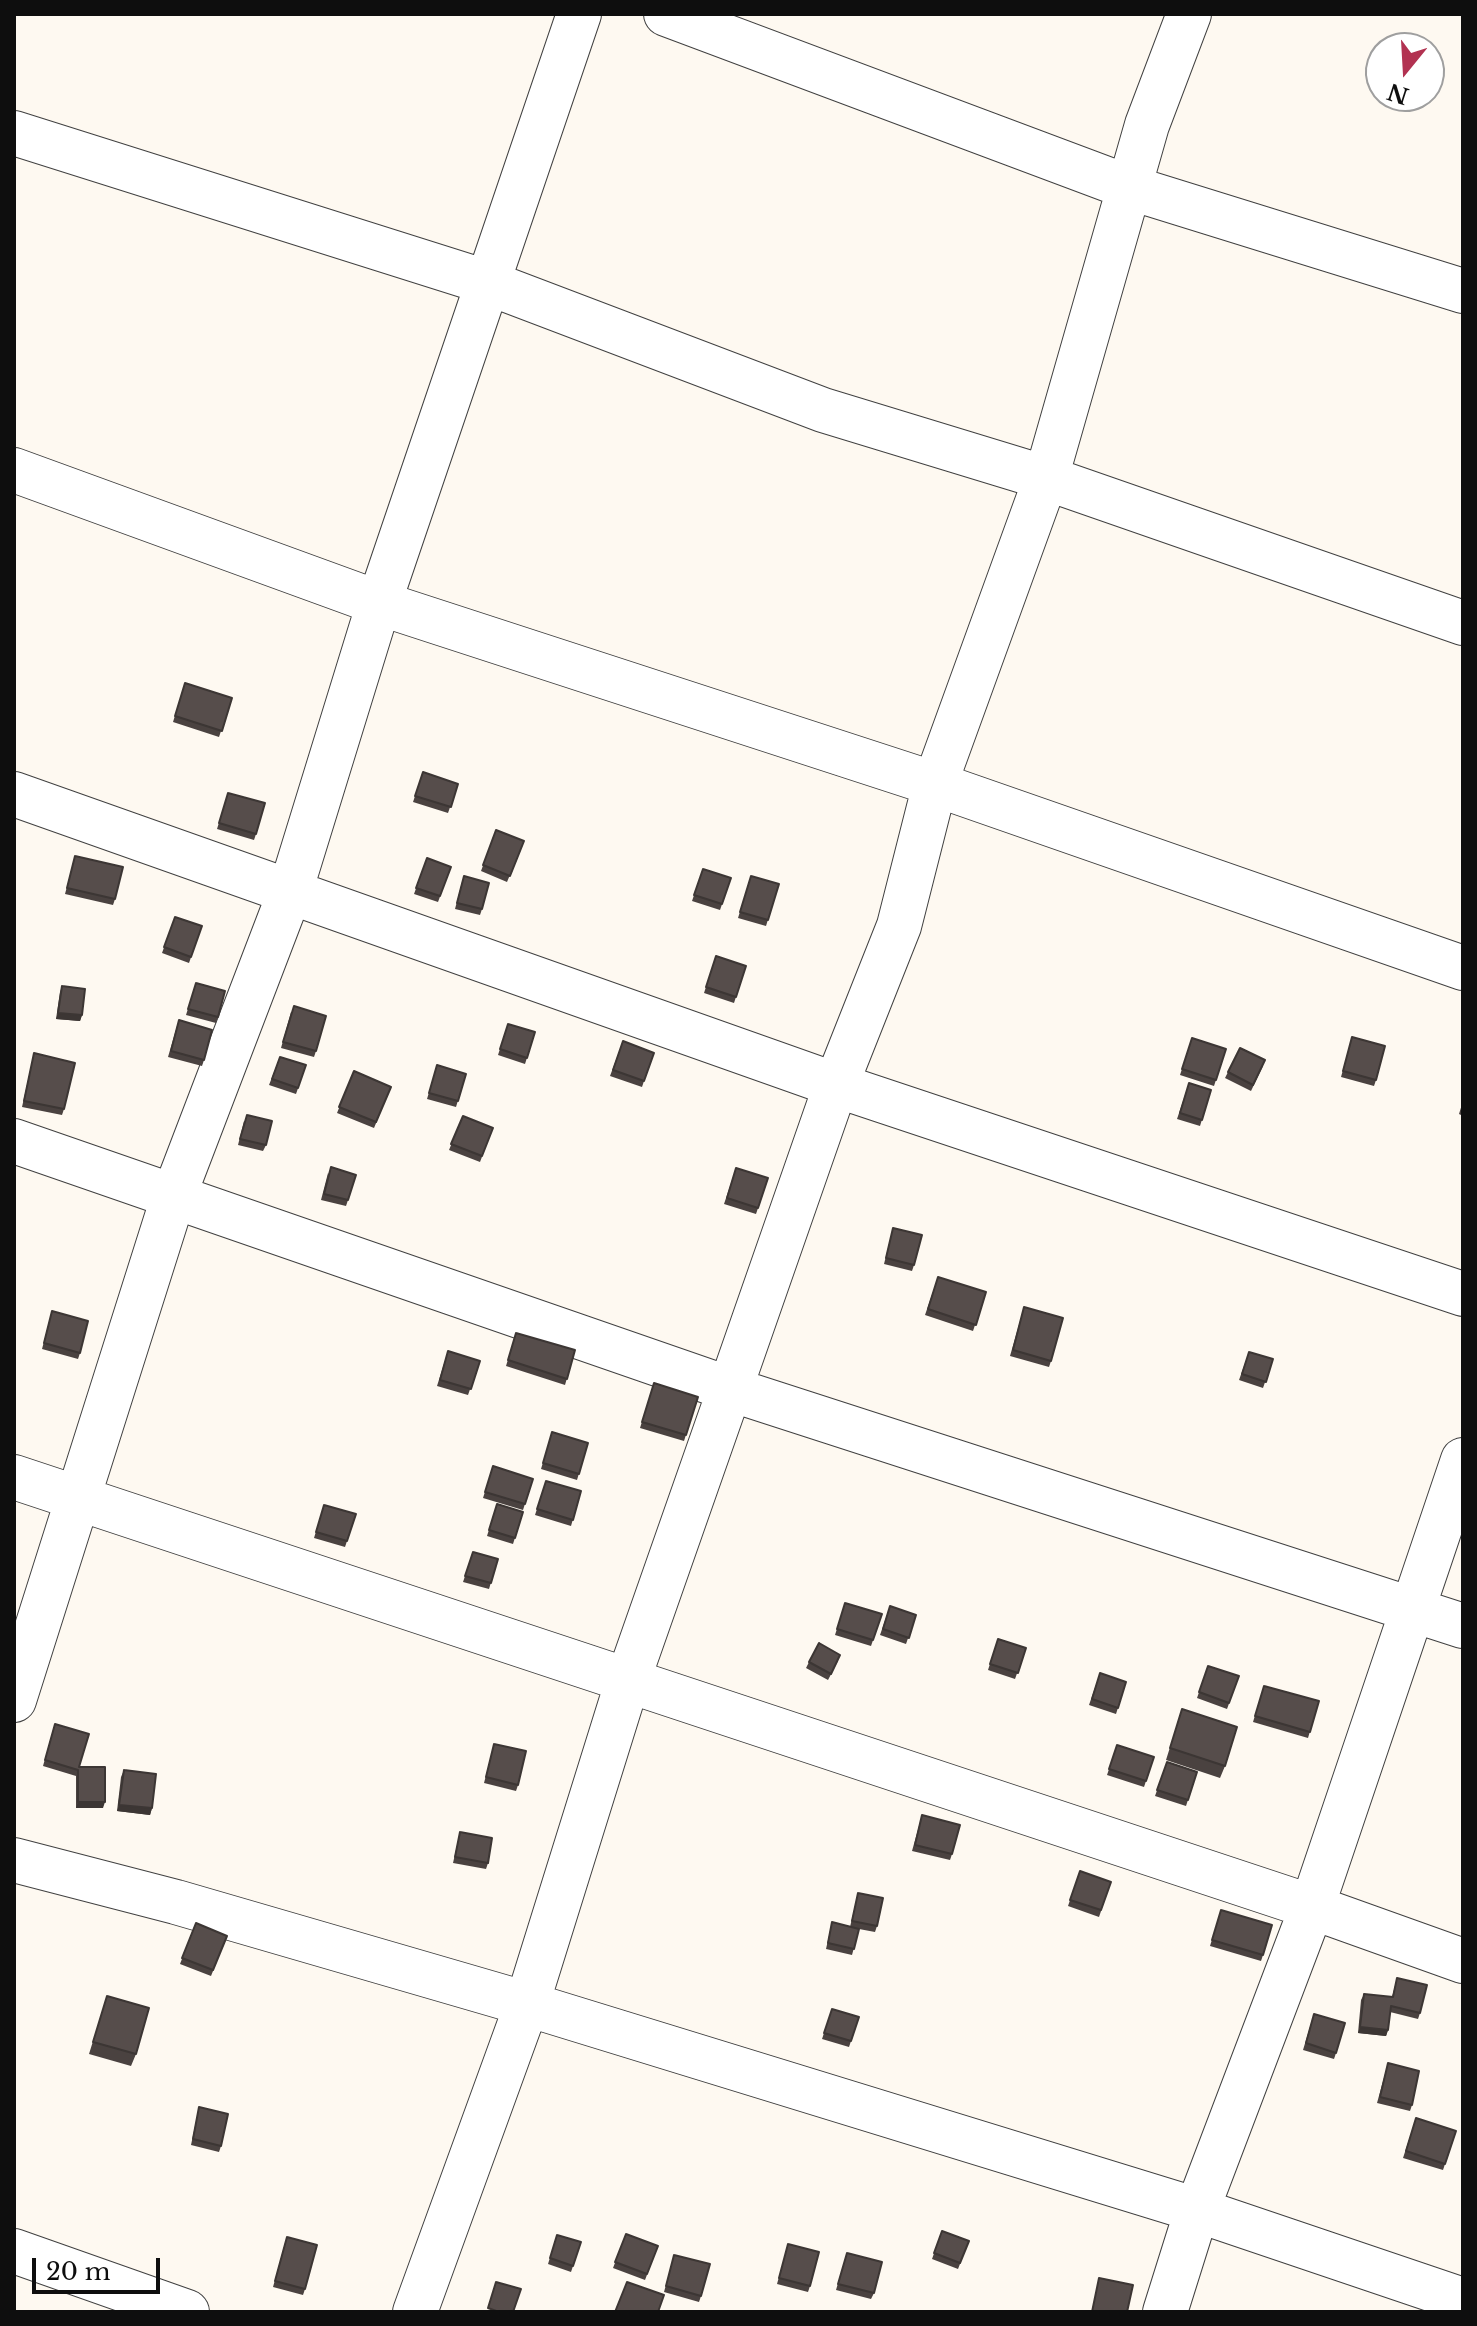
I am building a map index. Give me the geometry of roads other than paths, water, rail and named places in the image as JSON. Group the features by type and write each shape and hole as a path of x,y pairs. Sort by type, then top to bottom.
{"street":[{"path":"14,1700 173,1198 290,892 379,603 579,14"},
{"path":"666,14 1128,187 1463,291"},
{"path":"415,2312 527,2004 628,1680 836,1085 899,926 935,784 1046,478 1147,125 1189,14"},
{"path":"14,133 486,282 823,410 1046,478 1463,623"},
{"path":"14,470 379,603 935,784 1463,968"},
{"path":"14,794 836,1085 1463,1294"},
{"path":"14,1141 730,1389 1463,1626"},
{"path":"1165,2312 1197,2210 1312,1907 1463,1460"},
{"path":"14,1477 79,1496 1312,1907 1463,1961"},
{"path":"14,1860 176,1902 527,2004 1197,2210 1463,2300"},
{"path":"14,2251 187,2312"}]}
